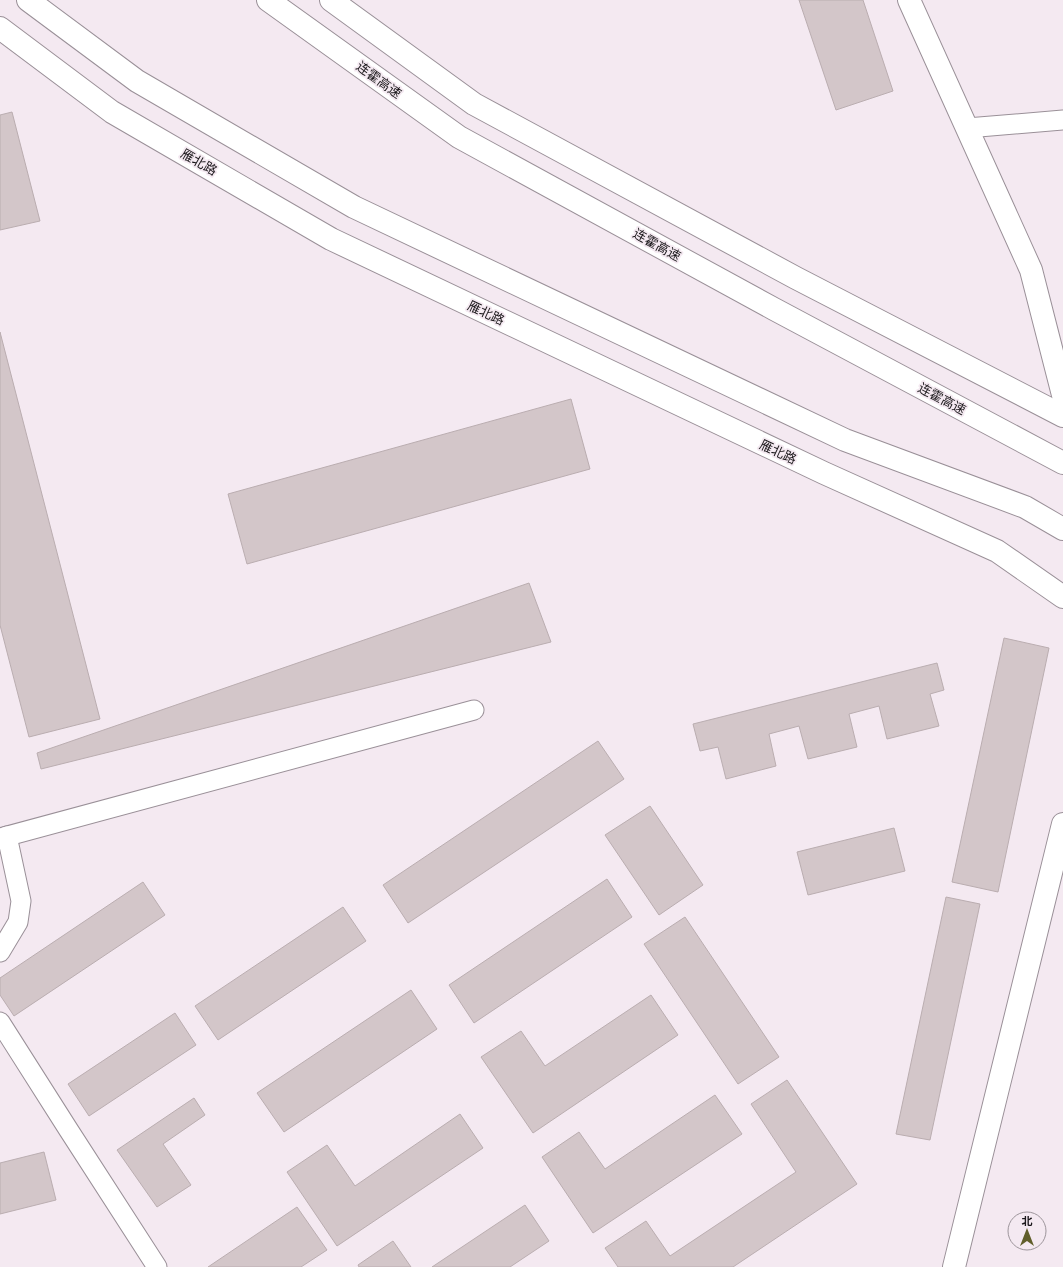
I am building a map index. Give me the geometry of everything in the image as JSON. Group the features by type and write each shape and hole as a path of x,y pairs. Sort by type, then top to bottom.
{"main road":[{"path":"28,0 137,81 354,207 845,440 1025,507 1063,529"},
{"name":"连霍高速","path":"268,0 459,137 781,313 1063,463"},
{"path":"331,0 474,104 796,278 1063,416"},
{"path":"909,0 1031,270 1063,395"},
{"name":"雁北路","path":"0,28 112,112 331,239 824,473 997,551 1063,597"},
{"path":"954,1267 1063,824"}],"street":[{"path":"967,128 1063,120"},
{"path":"0,952 18,922 21,901 4,837 474,710"},
{"path":"0,1022 157,1267"}],"building":[{"path":"799,0 863,0 893,91 836,110"},
{"path":"12,112 40,221 0,230 0,115"},
{"path":"0,332 100,719 29,737 0,625"},
{"path":"571,399 590,469 247,564 228,494"},
{"path":"529,583 551,642 41,769 37,753"},
{"path":"1004,638 1049,648 998,892 952,882"},
{"path":"937,663 944,690 930,694 939,726 887,739 879,706 849,714 857,747 808,759 799,726 769,734 776,766 726,779 718,747 700,751 693,724"},
{"path":"598,741 624,779 408,923 383,885"},
{"path":"650,806 703,885 659,915 605,835"},
{"path":"894,828 905,871 808,895 797,852"},
{"path":"607,879 632,917 474,1023 449,985"},
{"path":"143,882 165,915 14,1016 0,995 0,978"},
{"path":"946,897 980,904 930,1140 896,1134"},
{"path":"343,907 366,941 218,1040 195,1006"},
{"path":"685,917 779,1057 738,1084 644,944"},
{"path":"411,990 437,1029 284,1132 257,1093"},
{"path":"651,995 678,1035 533,1133 481,1057 521,1031 545,1066"},
{"path":"175,1013 196,1045 89,1116 68,1084"},
{"path":"787,1080 857,1184 733,1267 618,1267 605,1248 646,1221 670,1256 796,1172 751,1104"},
{"path":"715,1095 742,1134 593,1233 542,1157 579,1132 605,1169"},
{"path":"194,1098 205,1115 163,1144 191,1185 157,1207 117,1150"},
{"path":"460,1114 483,1148 337,1246 287,1172 327,1145 355,1186"},
{"path":"44,1152 56,1200 0,1214 0,1163"},
{"path":"525,1205 549,1241 510,1267 432,1267"},
{"path":"297,1207 327,1250 301,1267 208,1267"},
{"path":"393,1241 411,1267 359,1267 358,1265"}]}
